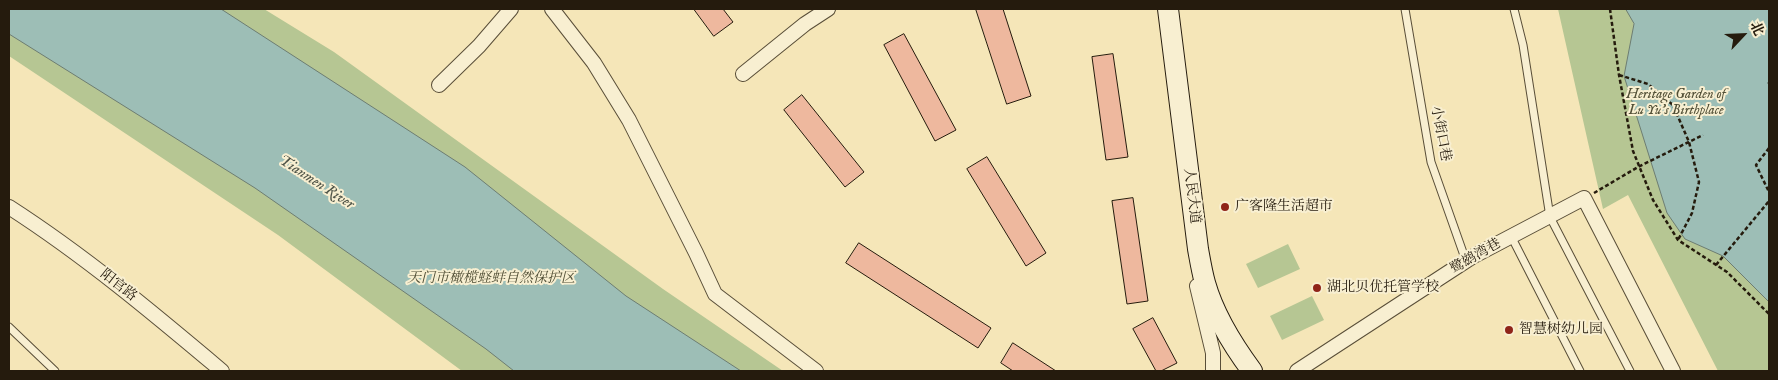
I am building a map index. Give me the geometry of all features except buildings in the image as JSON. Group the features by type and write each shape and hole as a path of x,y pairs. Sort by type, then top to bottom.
{"main road":[{"name":"人民大道","path":"1159,9 1189,249 1197,285 1209,316 1223,343 1242,371"},
{"name":"人民大道","path":"1168,9 1198,248 1205,283 1216,313 1225,330 1252,371"}],"street":[{"path":"439,85 480,46 511,9"},
{"path":"552,9 594,64 629,120 715,294 816,371"},
{"path":"743,74 805,24 828,9"},
{"path":"1584,198 1673,371"},
{"name":"鹭鹚湾巷","path":"1297,371 1466,261 1584,198"},
{"name":"阳官路","path":"9,207 53,236 141,303 222,371"},
{"path":"1197,285 1213,353 1213,371"}],"lane":[{"name":"小街口巷","path":"1405,9 1431,162 1466,261"},
{"path":"1514,9 1523,45 1550,217 1630,371"},
{"path":"1511,236 1580,371"},
{"path":"9,327 55,371"}],"path":[{"path":"1610,9 1632,151 1653,200 1678,240 1740,283 1769,314"},
{"path":"1619,75 1648,84 1673,105 1689,142 1699,182 1692,213 1678,240"},
{"path":"1584,198 1638,167 1703,135"},
{"path":"1769,148 1756,165 1769,192"},
{"path":"1716,265 1769,201"}],"green space":[{"name":"天门市橄榄蛏蚌自然保护区","path":"9,9 264,9 334,52 663,289 783,371 462,371 278,235 9,56"},
{"name":"Heritage Garden of Lu Yu’s Birthplace","path":"1558,9 1769,9 1769,371 1718,371 1628,195 1603,209"},
{"path":"1288,244 1300,269 1258,288 1246,264"},
{"path":"1312,296 1324,320 1282,340 1270,316"}],"water":[{"name":"天门市橄榄蛏蚌自然保护区","path":"9,9 221,9 465,167 626,296 741,371 514,371 486,349 255,188 9,34"},
{"path":"1626,9 1769,9 1769,302 1723,256 1685,239 1667,213 1624,76 1634,24"}],"place":[{"name":"广客隆生活超市","path":"1225,207"},
{"name":"湖北贝优托管学校","path":"1317,288"},
{"name":"智慧树幼儿园","path":"1509,330"}],"water label":[{"name":"Tianmen River","path":"316,183"}]}
